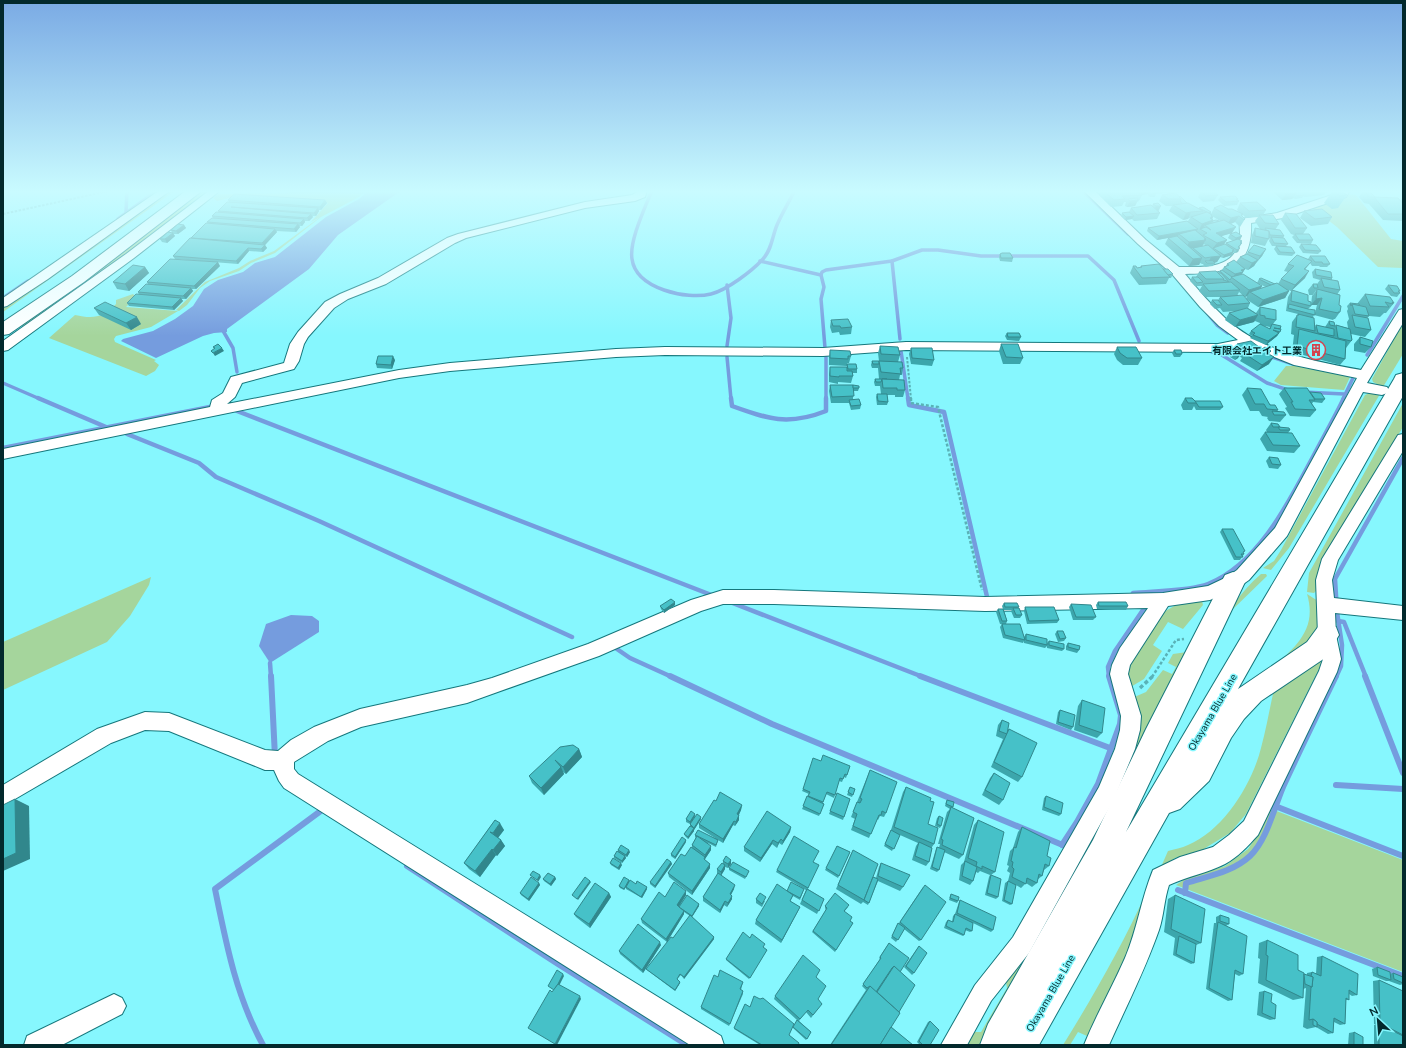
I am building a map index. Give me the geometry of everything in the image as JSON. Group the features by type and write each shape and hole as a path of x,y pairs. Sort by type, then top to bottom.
{"main road":[{"path":"3,316 61,278 116,239"},
{"path":"15,330 78,279 131,239"},
{"name":"Okayama Blue Line","path":"1020,1045 1403,379"},
{"path":"997,1045 1000,1036 1103,850 1233,582"},
{"path":"1151,817 1199,771 1222,729 1235,710 1252,693 1316,650 1327,635"}],"street":[{"path":"3,303 97,239"},
{"path":"3,347 15,330 151,239"},
{"path":"217,407 233,391 236,380 292,364 297,345 302,336 332,303 351,292 381,282 455,239"},
{"path":"1139,239 1176,271 1204,304 1223,323 1248,341 1264,349 1299,362 1363,381 1382,390"},
{"path":"1176,271 1212,270 1235,261 1244,248 1246,239"},
{"path":"278,761 309,740 360,718 467,694 492,686 587,652 698,605 723,597 774,597 985,604 1163,600 1210,593 1233,582 1243,575 1281,532 1363,381 1403,313"},
{"path":"3,454 217,407 399,374 450,367 616,353 665,351 823,352 906,346 1218,348 1234,346 1248,341"},
{"path":"1096,1045 1134,965 1148,928 1153,901 1161,878 1180,868 1218,856 1237,843 1251,828 1328,672 1332,659 1327,635 1333,606 1324,580 1330,560 1403,439"},
{"path":"953,1045 983,993 1021,944 1042,910 1106,794 1125,749 1130,730 1131,716 1119,674 1121,665 1126,654 1163,600"},
{"path":"1333,606 1403,613"},
{"path":"3,796 104,736 145,721 169,722 230,746 278,761 285,776 291,781 712,1045"},
{"path":"36,1045 114,1006"}],"path":[{"path":"906,346 911,403 938,408 943,422 985,604"},
{"path":"1125,695 1143,687 1155,673 1176,640 1188,639"}],"green space":[{"path":"101,239 107,239 3,312 3,307"},
{"path":"138,239 147,239 29,325 16,326 83,280"},
{"path":"290,239 293,239 275,253 251,263 239,271 210,281 200,288 187,305 179,311 176,310 205,282 274,251"},
{"path":"1349,239 1391,239 1403,241 1403,268 1378,267"},
{"path":"133,294 136,297 126,307 178,311 151,327 116,336 114,339 115,342 156,360 154,361 159,365 155,371 146,376 49,338 75,315 92,317 102,315 116,304 116,300"},
{"path":"1403,323 1403,354 1383,387 1373,382 1372,379"},
{"path":"1286,366 1295,366 1350,377 1344,390 1281,385 1274,381"},
{"path":"1372,392 1380,394 1289,548 1271,570 1263,568 1274,561 1281,550 1365,395"},
{"path":"1403,403 1403,427 1326,553 1317,578 1316,591 1314,593 1307,592 1309,573"},
{"path":"1261,574 1266,574 1267,576 1231,611 1210,641 1239,597"},
{"path":"151,577 149,585 130,616 107,642 3,690 3,642"},
{"path":"1307,594 1318,601 1319,621 1317,633 1314,639 1301,651 1264,676 1292,650 1305,631 1309,620 1310,608"},
{"path":"1202,601 1203,605 1183,629 1168,622 1153,645 1162,651 1144,679 1129,688 1127,668 1162,613 1176,605"},
{"path":"1187,652 1135,751 1140,719 1132,698 1146,692 1163,670 1172,674 1176,667 1168,663 1173,654"},
{"path":"1323,657 1320,667 1246,814 1230,833 1202,850 1175,858 1161,867 1168,851 1183,847 1201,838 1225,817 1235,804 1257,762 1273,694 1272,687"},
{"path":"1269,808 1403,860 1403,972 1176,885 1185,879 1225,866 1248,849 1258,834"},
{"path":"1147,891 1145,916 1113,989 1087,1036 1078,1032 1070,1045 1063,1045 1108,969"},
{"path":"1038,942 985,1045 961,1045 968,1032 981,1032 1007,988 1005,976"}],"water":[{"path":"298,239 335,239 309,269 227,329 227,332 203,336 156,358 121,341 123,339 153,331 175,319 193,306 204,289 218,280 243,272 255,263 275,257"},
{"path":"291,615 312,616 319,621 319,632 270,663 259,646 266,624"}],"building":[{"path":"189,239 265,245 261,249 248,248 236,261 173,256"},
{"path":"204,239 266,239 262,243"},
{"path":"1169,239 1180,239 1202,258 1193,259"},
{"path":"1185,239 1206,239 1204,239 1206,240 1189,242"},
{"path":"1210,239 1227,240 1217,243"},
{"path":"1238,239 1242,241 1240,242 1242,243 1238,247 1240,248 1237,250 1226,243"},
{"path":"1272,239 1285,239 1288,244 1274,243"},
{"path":"1298,239 1313,240 1299,240"},
{"path":"1225,244 1234,250 1232,251 1233,252 1224,255 1213,248"},
{"path":"1301,244 1316,245 1321,251 1305,250"},
{"path":"1208,245 1221,256 1205,258 1193,248"},
{"path":"1254,245 1266,249 1260,256 1248,252"},
{"path":"1276,246 1291,247 1295,253 1280,252"},
{"path":"1010,253 1013,258 1001,258 1000,254"},
{"path":"1247,254 1258,260 1252,263 1240,257"},
{"path":"1297,255 1312,261 1304,269 1309,271 1295,285 1281,279 1294,266 1288,264"},
{"path":"1310,256 1325,256 1330,264 1315,262"},
{"path":"170,259 218,262 194,286 147,282"},
{"path":"1234,260 1245,269 1241,270 1243,272 1235,274 1224,267 1229,265 1227,264"},
{"path":"1205,261 1213,261 1215,263 1207,263"},
{"path":"1159,264 1170,277 1142,278 1133,266 1136,266 1137,268 1142,267 1141,266"},
{"path":"133,265 145,267 125,284 113,282"},
{"path":"1163,269 1168,269 1173,274 1168,275"},
{"path":"1315,269 1331,272 1332,278 1316,275"},
{"path":"1222,270 1232,277 1230,280 1220,271"},
{"path":"1216,271 1224,279 1206,279 1199,272"},
{"path":"1218,273 1221,273 1229,282 1223,280 1224,279"},
{"path":"1243,274 1262,286 1249,290 1231,277"},
{"path":"1192,277 1198,277 1203,282 1197,283"},
{"path":"1261,278 1275,284 1271,285 1259,279"},
{"path":"1321,278 1338,281 1340,290 1324,287"},
{"path":"1231,282 1240,290 1209,291 1203,284"},
{"path":"1277,283 1289,291 1263,300 1250,292"},
{"path":"146,284 191,288 183,296 138,292"},
{"path":"1313,284 1317,284 1318,288 1314,288"},
{"path":"1388,285 1397,286 1400,293 1394,293"},
{"path":"1317,289 1340,295 1340,312 1338,313 1319,309 1322,298 1316,299"},
{"path":"1292,290 1308,295 1308,301 1311,302 1311,306 1291,301"},
{"path":"136,294 181,298 172,307 127,303"},
{"path":"1365,294 1390,297 1394,303 1385,302 1389,307 1370,306"},
{"path":"1243,295 1250,303 1228,305 1220,297"},
{"path":"1212,300 1218,300 1222,305 1217,305"},
{"path":"105,302 137,317 126,323 94,308"},
{"path":"1350,303 1359,304 1360,306 1352,304 1351,306"},
{"path":"1289,304 1315,310 1315,315 1288,308"},
{"path":"1352,304 1366,307 1369,316 1355,314"},
{"path":"1260,307 1276,310 1276,320 1265,318 1265,316 1260,315"},
{"path":"1247,308 1258,315 1240,320 1229,313"},
{"path":"1298,314 1314,318 1315,331 1296,327"},
{"path":"1352,315 1368,318 1371,330 1355,327"},
{"path":"848,319 852,327 841,328 840,326 833,326 831,320"},
{"path":"1329,321 1334,322 1335,326 1330,325"},
{"path":"1260,324 1270,329 1272,324 1281,326 1281,329 1280,332 1273,330 1279,333 1268,341 1253,335 1255,333 1251,331"},
{"path":"1316,325 1334,329 1334,336 1318,333"},
{"path":"1336,325 1350,329 1351,341 1338,338"},
{"path":"1299,329 1346,341 1345,359 1297,346"},
{"path":"1007,333 1019,333 1021,337 1008,337"},
{"path":"1360,337 1373,341 1371,347 1360,344"},
{"path":"1251,341 1259,347 1258,348 1274,357 1262,365 1245,354 1249,352 1251,353 1256,348 1247,352 1237,344"},
{"path":"218,344 222,348 213,353 211,351 215,348 213,347"},
{"path":"1001,344 1018,344 1023,358 1006,357"},
{"path":"880,346 898,347 900,355 881,354"},
{"path":"1117,347 1136,347 1142,358 1127,358 1120,353"},
{"path":"1265,347 1271,351 1269,353 1262,349"},
{"path":"911,348 932,348 934,360 912,358"},
{"path":"1237,348 1242,351 1240,353 1235,350"},
{"path":"830,350 850,351 851,356 848,356 848,359 830,358"},
{"path":"1174,350 1181,350 1182,354 1176,354"},
{"path":"378,356 393,356 391,365 376,364"},
{"path":"872,361 879,361 879,364 873,364"},
{"path":"879,361 902,362 903,368 900,368 901,374 881,372"},
{"path":"847,364 856,364 857,369 848,369"},
{"path":"830,367 847,367 847,371 852,371 853,376 830,376"},
{"path":"875,379 882,379 881,382 876,382"},
{"path":"882,379 904,380 905,390 897,390 897,388 883,388"},
{"path":"830,385 853,385 854,396 832,397"},
{"path":"853,385 859,386 859,388 853,388"},
{"path":"1247,388 1261,389 1270,405 1275,405 1278,410 1267,409 1264,404 1255,404"},
{"path":"1284,388 1307,388 1315,400 1309,400 1316,410 1295,409 1291,402 1293,402"},
{"path":"1310,392 1321,393 1325,399 1315,399"},
{"path":"877,394 887,394 888,402 878,401"},
{"path":"1185,398 1192,398 1197,403 1188,403"},
{"path":"859,399 861,405 851,406 849,400"},
{"path":"1195,401 1220,401 1223,407 1199,407"},
{"path":"1272,411 1284,412 1286,415 1274,415"},
{"path":"1271,423 1278,424 1280,427 1273,427"},
{"path":"1278,427 1289,428 1290,430 1280,430"},
{"path":"1265,432 1292,433 1300,446 1273,445"},
{"path":"1269,457 1278,458 1281,465 1272,464"},
{"path":"1222,529 1233,529 1245,551 1243,552 1244,554 1241,554 1243,557 1236,557"},
{"path":"671,599 675,602 664,610 660,606"},
{"path":"1098,602 1126,602 1128,606 1099,606"},
{"path":"1004,603 1017,603 1019,607 1005,607"},
{"path":"1071,604 1091,605 1096,617 1076,617"},
{"path":"1025,607 1054,607 1059,620 1029,621"},
{"path":"1013,608 1019,608 1022,615 1016,615"},
{"path":"998,609 1003,609 1007,621 1002,621"},
{"path":"1002,624 1020,624 1025,640 1005,635"},
{"path":"1057,631 1063,631 1066,638 1060,639"},
{"path":"1026,634 1047,639 1047,645 1026,640"},
{"path":"1049,641 1064,644 1064,649 1049,645"},
{"path":"1068,643 1080,646 1079,650 1068,647"},
{"path":"1082,700 1105,708 1102,733 1079,725"},
{"path":"1060,710 1075,715 1073,727 1058,722"},
{"path":"1002,720 1009,723 1007,734 999,731"},
{"path":"1009,729 1037,743 1022,777 994,762"},
{"path":"573,745 579,749 563,767 555,760 561,767 541,788 529,776 560,747"},
{"path":"823,755 850,766 847,775 845,774 843,779 840,778 835,795 827,792 823,802 808,796 810,792 803,789 813,758 821,761"},
{"path":"870,770 897,782 886,813 882,811 881,815 879,815 871,834 853,826 857,814 853,812 857,802 860,803 862,799 860,798"},
{"path":"994,773 1010,783 1003,800 985,790"},
{"path":"850,787 855,789 853,795 848,792"},
{"path":"906,787 931,798 930,801 934,802 928,824 938,828 934,844 894,827"},
{"path":"720,792 742,805 737,814 739,815 736,822 734,821 723,839 699,824 714,800 716,801"},
{"path":"837,793 850,799 844,817 830,811"},
{"path":"807,796 824,804 820,814 803,806"},
{"path":"1046,796 1063,803 1061,814 1044,807"},
{"path":"15,799 16,853 3,859 3,805"},
{"path":"947,800 954,802 953,807 946,804"},
{"path":"951,807 974,818 963,855 942,845 943,840 941,839"},
{"path":"691,811 695,814 690,822 686,819"},
{"path":"767,811 791,827 783,841 781,839 778,843 773,840 761,858 744,847"},
{"path":"697,814 701,817 694,828 690,824"},
{"path":"939,816 943,818 941,826 937,824"},
{"path":"495,820 500,823 493,833 490,832 501,840 475,871 464,863"},
{"path":"978,820 1004,832 995,872 982,866 982,869 976,866 977,862 968,858"},
{"path":"690,826 694,828 688,837 684,834"},
{"path":"1022,827 1050,841 1047,856 1051,858 1049,866 1045,864 1042,876 1039,874 1037,883 1027,878 1026,884 1012,877 1014,869 1012,867 1013,862 1011,861 1014,847 1016,848"},
{"path":"698,830 718,840 716,845 695,835"},
{"path":"891,830 900,835 894,849 885,844"},
{"path":"697,836 711,846 705,855 692,845"},
{"path":"794,836 819,851 813,862 819,865 808,888 777,870"},
{"path":"682,837 686,840 675,857 671,854"},
{"path":"919,842 932,848 929,862 915,856"},
{"path":"621,845 629,850 626,855 618,850"},
{"path":"837,846 850,852 839,876 826,868"},
{"path":"691,847 705,857 704,859 710,864 692,891 668,873 681,854 685,856"},
{"path":"937,847 945,850 939,870 932,867"},
{"path":"853,850 878,864 864,900 838,885"},
{"path":"617,851 625,856 622,861 614,856"},
{"path":"726,856 731,860 728,864 723,861"},
{"path":"613,858 621,863 618,868 610,863"},
{"path":"667,859 671,862 655,886 650,882"},
{"path":"965,861 977,867 973,881 962,876"},
{"path":"733,862 749,871 746,877 729,868"},
{"path":"722,863 725,865 721,872 717,869"},
{"path":"881,863 910,875 903,887 878,876"},
{"path":"533,871 540,875 537,880 530,875"},
{"path":"548,873 555,877 550,884 543,879"},
{"path":"718,873 735,885 730,894 732,896 728,903 725,901 720,910 703,897"},
{"path":"991,875 1001,879 998,897 987,893"},
{"path":"531,877 539,883 528,899 520,893"},
{"path":"585,877 590,881 577,899 572,895"},
{"path":"624,877 629,880 624,889 619,886"},
{"path":"873,877 878,879 869,903 864,900"},
{"path":"630,880 636,884 637,881 647,887 641,897 626,887"},
{"path":"1008,881 1016,885 1012,904 1004,900"},
{"path":"674,882 686,891 677,905 684,911 666,939 641,919 659,892 665,897"},
{"path":"791,882 804,889 800,898 787,891"},
{"path":"595,883 609,893 589,924 574,914"},
{"path":"777,884 793,895 790,901 800,907 782,940 756,920"},
{"path":"925,885 946,902 921,940 900,922"},
{"path":"807,889 824,899 819,911 802,900"},
{"path":"760,893 766,897 762,904 756,899"},
{"path":"835,893 849,905 844,911 852,917 850,921 853,923 836,950 813,931 827,908 825,906"},
{"path":"951,894 959,897 958,901 950,898"},
{"path":"687,895 699,904 692,916 679,907"},
{"path":"1175,895 1205,909 1201,943 1171,929"},
{"path":"960,900 996,917 993,930 957,913"},
{"path":"955,914 973,923 972,931 966,928 964,935 946,926 948,920 953,922"},
{"path":"690,915 714,937 684,977 680,974 677,979 680,982 675,990 646,969 671,937 673,938"},
{"path":"1220,915 1229,918 1229,924 1220,921"},
{"path":"1218,922 1247,936 1243,974 1235,970 1232,1000 1209,988"},
{"path":"898,923 905,928 898,940 892,936"},
{"path":"638,924 660,942 642,970 619,951"},
{"path":"743,932 750,938 752,934 765,944 763,947 767,950 750,978 726,959"},
{"path":"1179,936 1196,944 1194,963 1176,954"},
{"path":"1267,940 1298,955 1298,970 1304,973 1303,998 1266,980 1268,956 1266,955"},
{"path":"889,943 909,958 900,972 894,966 892,968 876,992 870,986 867,988 863,984 881,958 880,957"},
{"path":"919,946 927,953 914,973 906,966"},
{"path":"803,955 820,970 816,977 826,986 818,999 822,1004 813,1015 808,1010 800,1019 775,996"},
{"path":"1322,956 1358,974 1357,995 1349,990 1349,1000 1346,998 1345,1024 1334,1018 1333,1033 1317,1024 1317,1022 1313,1019 1309,1020 1313,977 1311,976 1312,972 1321,976"},
{"path":"894,966 915,985 899,1012 877,992"},
{"path":"1377,967 1390,972 1391,980 1378,975"},
{"path":"557,970 563,974 554,990 548,986"},
{"path":"720,970 743,982 740,989 743,991 730,1024 701,1007 714,975 718,977"},
{"path":"1393,973 1403,977 1403,983 1394,979"},
{"path":"1304,974 1313,977 1312,987 1305,984"},
{"path":"1379,980 1403,991 1403,1035 1380,1023"},
{"path":"558,984 580,996 555,1044 528,1028 550,990 552,992"},
{"path":"870,986 900,1013 880,1045 831,1045"},
{"path":"1264,991 1272,994 1271,1002 1276,1005 1275,1019 1262,1013"},
{"path":"754,996 760,999 763,998 794,1024 789,1035 799,1043 798,1045 762,1045 734,1028 745,1004 750,1007"},
{"path":"1313,1019 1317,1022 1317,1027 1313,1025"},
{"path":"797,1020 811,1032 807,1039 793,1027"},
{"path":"930,1021 939,1030 930,1045 923,1045 919,1041"},
{"path":"1379,1024 1403,1036 1403,1045 1379,1045"},
{"path":"891,1027 913,1045 880,1045"},
{"path":"1354,1032 1363,1037 1363,1045 1354,1045"}],"waterway":[{"path":"634,239 632,259 636,269 643,278 652,285 664,290 689,295 711,294 727,287"},
{"path":"761,261 766,255 772,239"},
{"path":"892,261 922,250 938,250 981,256 1088,256 1114,280 1139,341"},
{"path":"727,287 746,274 761,261"},
{"path":"761,261 821,275"},
{"path":"821,275 822,272 826,270 892,261"},
{"path":"892,261 900,339"},
{"path":"821,275 824,287 821,299 825,348"},
{"path":"3,298 28,281"},
{"path":"727,287 731,318 727,346"},
{"path":"1367,355 1403,296"},
{"path":"1207,313 1217,325 1228,333"},
{"path":"222,329 233,348 237,372"},
{"path":"901,351 908,399"},
{"path":"1212,352 1217,352 1267,383 1288,390"},
{"path":"1269,356 1293,364"},
{"path":"727,357 731,399"},
{"path":"731,398 732,406 778,419 813,416 826,411 826,357"},
{"path":"1343,399 1354,376"},
{"path":"3,383 40,399"},
{"path":"1303,392 1344,394"},
{"path":"38,398 106,427"},
{"path":"908,398 909,405 944,412 988,601"},
{"path":"1136,597 1133,593 1182,589 1208,584 1226,575 1243,562 1258,546 1283,510 1305,473 1344,398"},
{"path":"3,448 215,406"},
{"path":"237,411 714,596"},
{"path":"127,434 199,463 216,477 319,521 572,637"},
{"path":"1338,621 1335,579 1403,458"},
{"path":"730,602 923,677"},
{"path":"1109,677 1108,667 1115,651 1145,607 1143,605"},
{"path":"1336,677 1341,666 1342,645 1338,621"},
{"path":"1338,621 1344,622 1366,677"},
{"path":"614,647 630,658 672,677"},
{"path":"270,663 271,677"},
{"path":"271,676 275,757"},
{"path":"670,676 772,724 1062,845"},
{"path":"920,676 1110,748"},
{"path":"1062,845 1077,822 1098,784 1120,724 1121,715 1109,676"},
{"path":"1276,806 1302,745 1336,676"},
{"path":"1365,676 1403,773"},
{"path":"1336,785 1403,789"},
{"path":"1185,893 1186,883 1228,870 1250,856 1266,833 1276,806"},
{"path":"1276,806 1403,856"},
{"path":"263,1045 246,1008 233,969 215,889 322,810"},
{"path":"407,866 558,964 687,1045"},
{"path":"1178,890 1185,893"},
{"path":"1185,893 1403,976"}],"place":[{"name":"有限会社エイト工業","path":"1316,350"}]}
